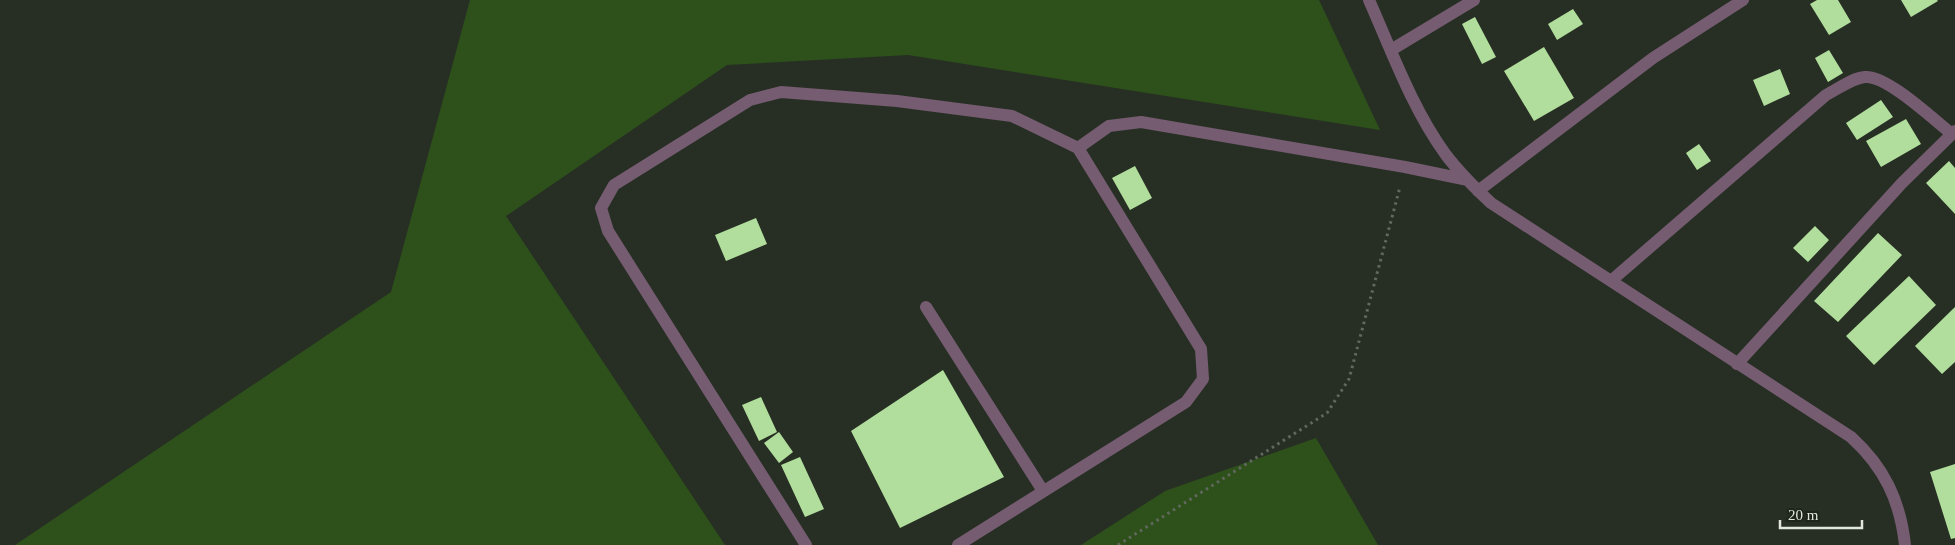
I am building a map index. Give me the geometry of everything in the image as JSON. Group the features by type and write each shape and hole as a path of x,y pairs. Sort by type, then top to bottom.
{"street":[{"path":"1369,0 1428,126 1447,155 1478,191 1491,203 1835,426 1866,450 1890,485 1898,507 1905,545"},
{"path":"1391,50 1474,0"},
{"path":"1478,191 1653,58 1743,0"},
{"path":"1612,280 1826,95 1846,84 1866,77 1884,82 1954,133 1895,190 1737,364"},
{"path":"806,545 608,231 601,208 614,185 750,100 781,92 897,101 1012,116 1078,148 1201,349 1203,379 1186,402 958,545"},
{"path":"1078,148 1109,126 1141,122 1406,167 1468,180"},
{"path":"926,307 1043,491"}],"path":[{"path":"1118,545 1327,413 1349,379 1406,167"}],"green space":[{"path":"470,0 1319,0 1380,130 908,55 727,65 506,216 725,545 15,545 391,292"},
{"path":"1316,438 1378,545 1081,545 1165,491"}],"building":[{"path":"1817,0 1838,0 1851,22 1829,35 1810,4"},
{"path":"1901,0 1937,0 1938,1 1911,17"},
{"path":"1573,9 1583,24 1557,40 1548,24"},
{"path":"1475,17 1496,57 1482,64 1462,24"},
{"path":"1544,47 1574,98 1534,121 1504,71"},
{"path":"1829,50 1843,73 1828,82 1815,58"},
{"path":"1780,69 1790,94 1764,106 1753,80"},
{"path":"1881,100 1893,117 1857,140 1846,123"},
{"path":"1906,119 1921,144 1881,167 1866,141"},
{"path":"1699,144 1711,161 1697,170 1686,153"},
{"path":"1949,161 1955,168 1955,214 1926,183"},
{"path":"1135,166 1152,198 1130,210 1112,178"},
{"path":"756,218 767,244 726,261 715,235"},
{"path":"1815,226 1829,240 1808,262 1793,248"},
{"path":"1878,233 1902,255 1838,322 1814,301"},
{"path":"1909,276 1936,305 1874,365 1846,336"},
{"path":"1955,307 1955,362 1942,374 1915,346"},
{"path":"943,370 1004,477 900,528 851,431"},
{"path":"761,397 777,432 759,441 742,405"},
{"path":"779,432 793,452 779,463 764,443"},
{"path":"800,457 824,509 805,517 781,465"},
{"path":"1955,464 1955,538 1951,539 1930,472"}]}
